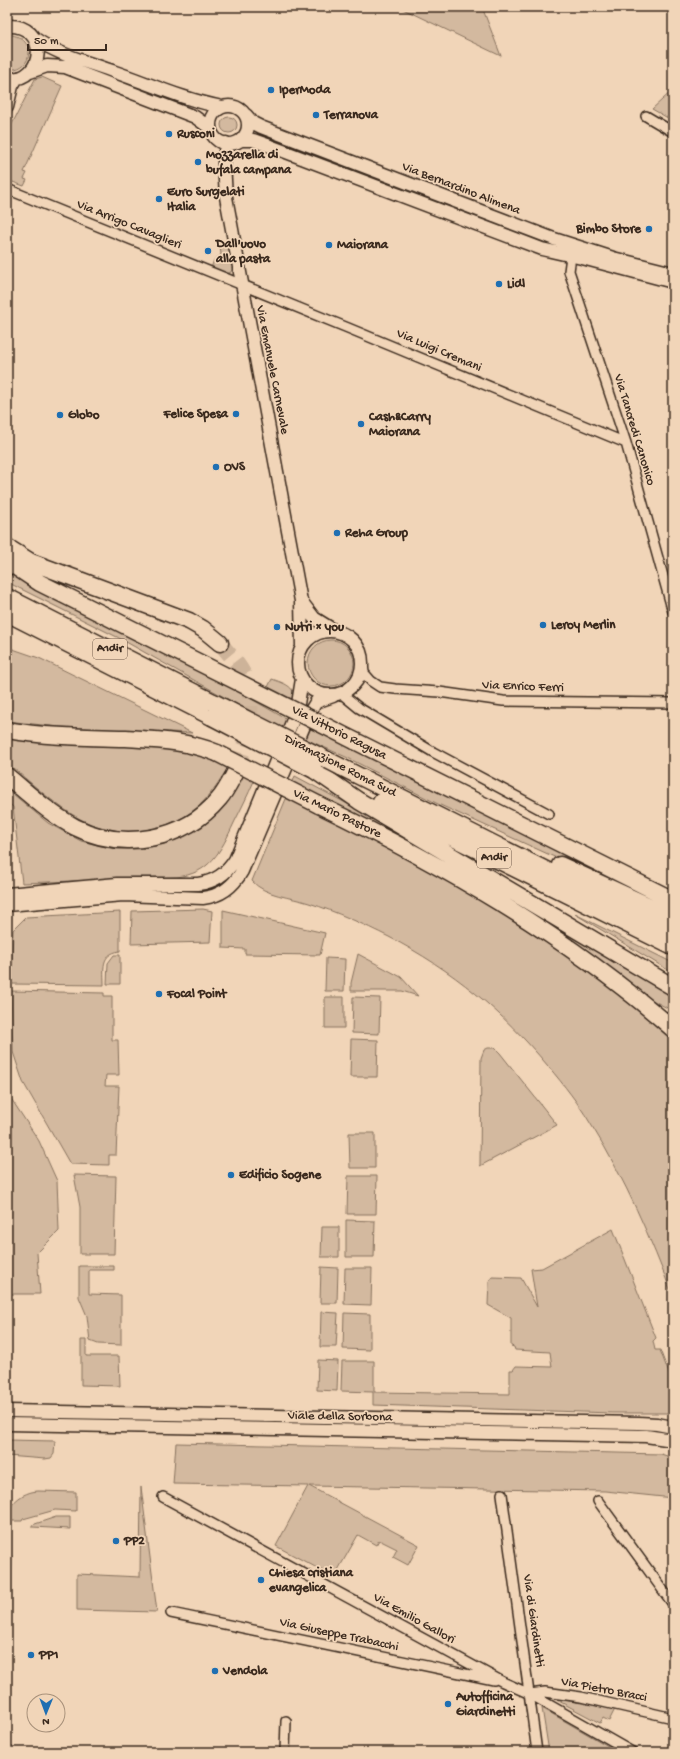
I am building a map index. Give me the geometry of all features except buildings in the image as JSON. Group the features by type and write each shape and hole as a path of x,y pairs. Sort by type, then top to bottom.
{"highway":[{"path":"7,547 31,562 189,621 203,629 220,643"},
{"name":"Via Vittorio Ragusa","path":"7,561 40,583 673,900"},
{"name":"Diramazione Roma Sud","path":"7,597 212,710 314,770"},
{"name":"Diramazione Roma Sud","path":"7,613 212,710 341,767 673,934"},
{"name":"Via Mario Pastore","path":"7,730 48,735 176,741 217,753 395,842 493,898 552,936 633,994"},
{"path":"314,770 360,801 673,987"},
{"name":"A1dir","path":"314,770 673,947"},
{"path":"7,776 55,814 74,826 102,837 131,840 164,835 185,826 199,817 218,800 236,771"},
{"path":"447,819 557,863 673,917"},
{"path":"633,994 673,1016"},
{"path":"633,994 673,1029"}],"street":[{"path":"7,26 16,26 24,29 45,46 186,97 222,107"},
{"path":"30,72 38,55 34,38"},
{"path":"7,107 12,86 12,79 47,66 65,67 195,117 210,128 217,139 226,144 232,144 241,140 262,143 542,249 673,282"},
{"path":"210,128 211,118 214,112 229,105 236,106 246,115 248,127 241,140"},
{"name":"Via Bernardino Alimena","path":"246,115 253,124 538,233 613,258 673,273"},
{"path":"646,116 673,132"},
{"name":"Via Emanuele Carnevale","path":"226,144 224,163 225,188 241,285 301,601 302,647"},
{"name":"Via Arrigo Cavaglieri","path":"7,189 241,285"},
{"name":"Via Tancredi Canonico","path":"571,256 571,277 626,443 673,612"},
{"name":"Via Luigi Cremani","path":"241,285 367,335 626,443"},
{"name":"Via Emanuele Carnevale","path":"301,601 314,618 335,631"},
{"path":"7,905 123,895 203,898 213,896 226,890 237,880 242,872 310,712 316,702 338,695 350,689 357,682 362,672 362,654 354,641 348,636 335,631 325,631 316,634 308,640 302,647 298,657 298,668 302,679 307,686 315,692 324,695 338,695 444,759 549,814"},
{"name":"Via Enrico Ferri","path":"363,663 364,673 371,681 380,687 395,689 439,692 503,701 673,703"},
{"path":"7,894 117,884 198,884 208,882 221,876 228,870 235,860 268,784 297,710 302,679"},
{"name":"Viale della Sorbona","path":"7,1411 639,1423 673,1427"},
{"name":"Viale della Sorbona","path":"7,1424 646,1436 673,1440"},
{"name":"Via di Giardinetti","path":"502,1494 537,1752"},
{"name":"Via Emilio Gallori","path":"163,1497 503,1682 530,1694 632,1752"},
{"path":"598,1501 673,1604"},
{"name":"Via Giuseppe Trabacchi","path":"171,1613 503,1682"},
{"name":"Via Pietro Bracci","path":"530,1694 545,1692 570,1695 673,1718"},
{"path":"285,1752 286,1721"}],"shaded area":[{"path":"403,7 482,7 501,56 403,9"},
{"path":"12,35 20,38 26,43 29,55 22,66 15,69 7,69 7,36"},
{"path":"42,77 62,86 24,172 27,173 24,179 27,180 24,186 7,180 7,139 11,131 9,130 35,79"},
{"path":"673,90 673,121 652,109"},
{"path":"229,117 236,122 237,125 232,132 229,133 222,128 221,125 226,118"},
{"path":"230,242 233,266 231,272 227,274 211,268 214,260 221,255 220,244"},
{"path":"7,566 199,669 281,716 340,742 660,903 438,804 346,757 274,725 119,638 7,582"},
{"path":"336,640 340,641 350,650 353,654 353,672 344,682 336,686 326,686 318,682 309,672 308,658 312,650 322,641"},
{"path":"7,647 39,658 192,733 60,727 7,721"},
{"path":"272,679 291,688 294,695 294,700 268,687"},
{"path":"7,739 94,746 142,746 183,751 219,762 228,768 203,802 177,821 162,827 146,830 113,830 82,820 63,809 7,763"},
{"path":"238,772 254,781 219,852 206,866 198,871 188,875 176,877 22,883 13,807 7,802 7,789 48,823 81,841 114,849 141,849 164,844 183,835"},
{"path":"295,776 438,852 673,994 673,1011 654,1001 402,838 292,784"},
{"path":"288,794 466,890 613,987 673,1037 673,1297 637,1210 604,1146 582,1110 566,1088 513,1027 475,993 455,978 434,963 389,937 330,910 271,893 257,886 252,881"},
{"path":"203,909 212,911 210,942 131,944 132,911"},
{"path":"223,910 325,933 320,955 245,954 245,949 223,948"},
{"path":"120,912 120,951 109,955 104,963 104,985 11,984 13,930 26,917"},
{"path":"575,914 673,963 673,973"},
{"path":"358,954 401,977 418,996 402,991 351,991 351,983"},
{"path":"114,955 120,955 120,984 107,984 108,963"},
{"path":"326,958 345,959 344,991 325,991"},
{"path":"11,991 104,993 104,996 112,996 112,1040 118,1040 119,1075 106,1075 105,1086 119,1086 116,1155 109,1155 109,1165 70,1164 23,1082 13,1052"},
{"path":"325,997 344,997 344,1028 325,1028"},
{"path":"353,997 380,998 379,1034 352,1033"},
{"path":"351,1039 378,1040 377,1077 350,1077"},
{"path":"488,1048 495,1048 500,1053 557,1125 480,1166 481,1058 484,1050"},
{"path":"7,1088 12,1100 39,1141 57,1181 59,1231 37,1253 40,1294 7,1294"},
{"path":"349,1133 375,1133 375,1168 350,1168"},
{"path":"74,1175 116,1176 114,1254 80,1254 80,1207"},
{"path":"348,1176 377,1176 376,1214 347,1214"},
{"path":"346,1220 375,1221 374,1257 346,1257"},
{"path":"322,1227 339,1227 339,1257 321,1257"},
{"path":"613,1229 656,1338 653,1341 655,1350 660,1350 673,1384 673,1412 612,1413 373,1405 373,1392 341,1391 342,1361 374,1361 374,1392 510,1394 510,1370 513,1370 516,1366 552,1367 550,1352 515,1350 514,1347 511,1346 511,1318 488,1305 489,1281 492,1277 521,1278 537,1307 531,1269 542,1268"},
{"path":"79,1266 114,1266 114,1270 89,1270 89,1294 121,1295 121,1345 98,1344 90,1341 87,1316 79,1297"},
{"path":"321,1267 338,1268 337,1303 320,1303"},
{"path":"345,1268 372,1268 371,1305 344,1304"},
{"path":"321,1312 338,1313 336,1347 320,1347"},
{"path":"344,1313 370,1314 370,1350 343,1349"},
{"path":"81,1340 86,1340 86,1356 119,1356 120,1386 81,1385"},
{"path":"318,1360 338,1361 337,1391 317,1390"},
{"path":"7,1440 55,1441 54,1454 51,1458 45,1459 7,1456"},
{"path":"176,1443 661,1454 673,1458 673,1498 605,1491 309,1486 419,1545 408,1565 393,1557 397,1549 379,1540 376,1545 358,1535 334,1577 276,1546 308,1486 173,1484"},
{"path":"141,1487 157,1612 77,1610 77,1574 140,1577"},
{"path":"38,1491 76,1492 76,1511 55,1510 23,1519 22,1521 7,1521 10,1509 16,1500 21,1496"},
{"path":"56,1517 70,1517 70,1529 32,1527 32,1525"},
{"path":"7,1556 12,1556 10,1611 7,1611"},
{"path":"553,1698 615,1709 609,1721 603,1718 600,1723"},
{"path":"542,1708 615,1750 615,1752 549,1752"}],"tunnel":[{"path":"220,643 242,671 248,686 250,698 247,736 236,771"}],"place":[{"name":"IperModa","path":"271,90"},
{"name":"Terranova","path":"316,115"},
{"name":"Rusconi","path":"169,134"},
{"name":"Mozzarella di bufala campana","path":"198,162"},
{"name":"Euro Surgelati Italia","path":"159,199"},
{"name":"Bimbo Store","path":"649,229"},
{"name":"Maiorana","path":"329,245"},
{"name":"Dall'uovo alla pasta","path":"208,251"},
{"name":"Lidl","path":"499,284"},
{"name":"Felice Spesa","path":"236,414"},
{"name":"Globo","path":"60,415"},
{"name":"Cash&Carry Maiorana","path":"361,424"},
{"name":"OVS","path":"216,467"},
{"name":"Reha Group","path":"337,533"},
{"name":"Leroy Merlin","path":"543,625"},
{"name":"Nutri × you","path":"277,627"},
{"name":"Focal Point","path":"159,994"},
{"name":"Edificio Sogene","path":"231,1175"},
{"name":"PP2","path":"116,1541"},
{"name":"Chiesa cristiana evangelica","path":"261,1580"},
{"name":"PP1","path":"31,1655"},
{"name":"Vendola","path":"215,1671"},
{"name":"Autofficina Giardinetti","path":"448,1704"}]}
